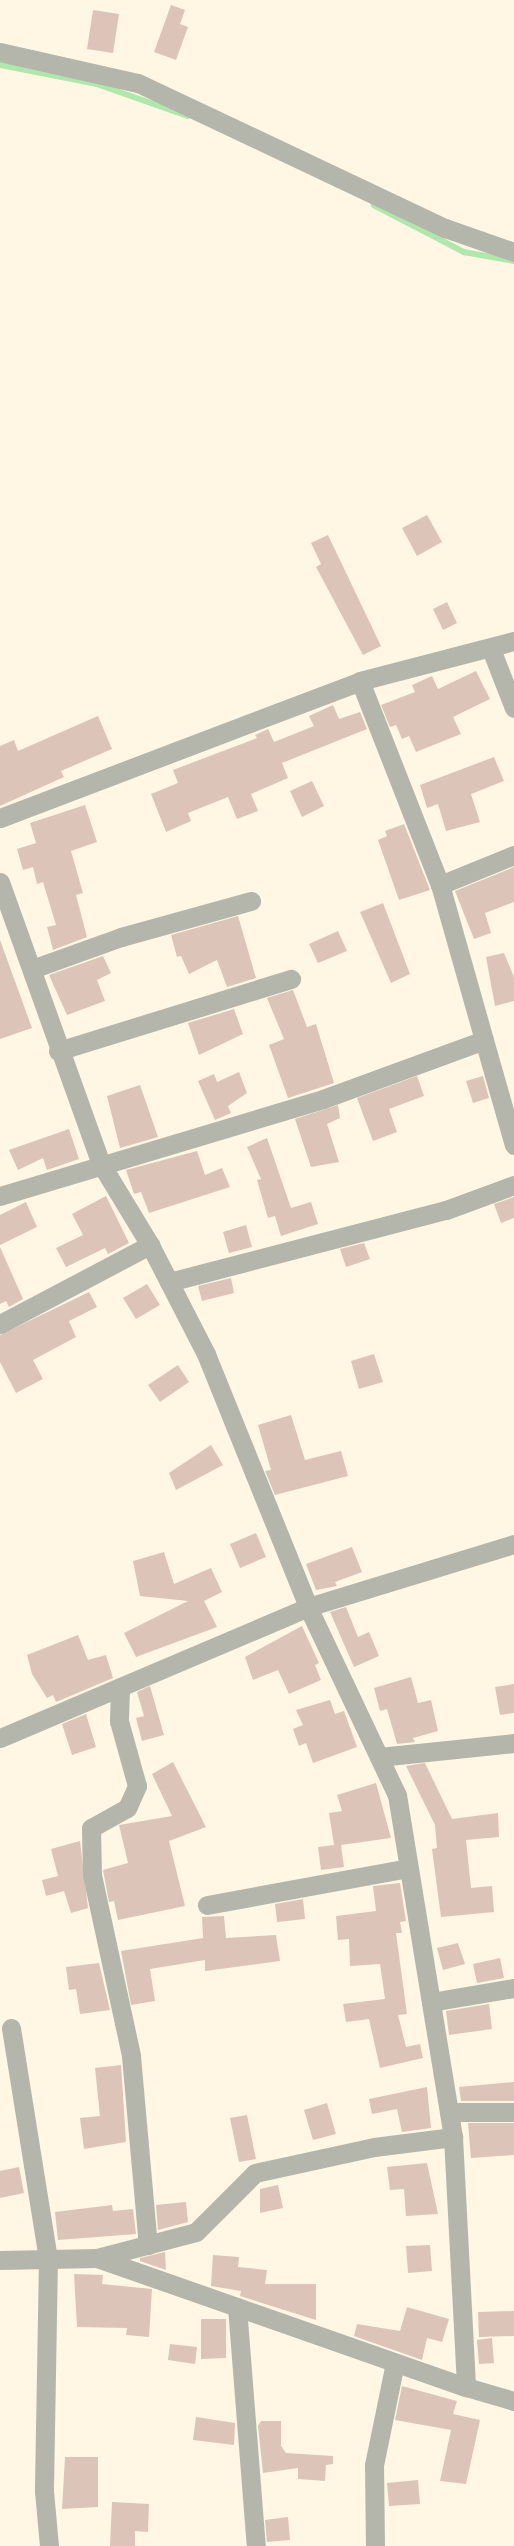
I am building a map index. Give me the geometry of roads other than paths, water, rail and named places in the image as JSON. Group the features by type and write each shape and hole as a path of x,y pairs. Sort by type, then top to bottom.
{"street":[{"path":"0,52 138,82 445,228 514,252"},
{"path":"0,818 360,681 491,649 514,641"},
{"path":"491,649 514,708"},
{"path":"360,681 440,885 514,1145"},
{"path":"440,885 514,855"},
{"path":"0,882 32,969 58,1051 101,1164 150,1245 206,1354 308,1608 397,1795 453,2137 466,2387"},
{"path":"32,969 121,937 251,901"},
{"path":"58,1051 291,979"},
{"path":"0,1196 101,1164 323,1099 484,1040"},
{"path":"169,1282 446,1210 514,1185"},
{"path":"0,1324 150,1245"},
{"path":"0,1738 120,1690 308,1608 514,1544"},
{"path":"120,1690 119,1721 137,1786 127,1808 91,1828 92,1874 131,2056 148,2245"},
{"path":"379,1757 514,1742"},
{"path":"207,1905 409,1868"},
{"path":"431,2002 514,1988"},
{"path":"11,2028 48,2258 44,2491 49,2546"},
{"path":"449,2112 514,2112"},
{"path":"0,2260 97,2258 196,2232 255,2173 453,2137"},
{"path":"97,2258 395,2363 466,2387 514,2400"},
{"path":"237,2307 256,2546"},
{"path":"375,2546 374,2465 395,2363"}],"waterway":[{"path":"0,65 97,84 188,116"},
{"path":"374,205 464,252 514,261"}]}
